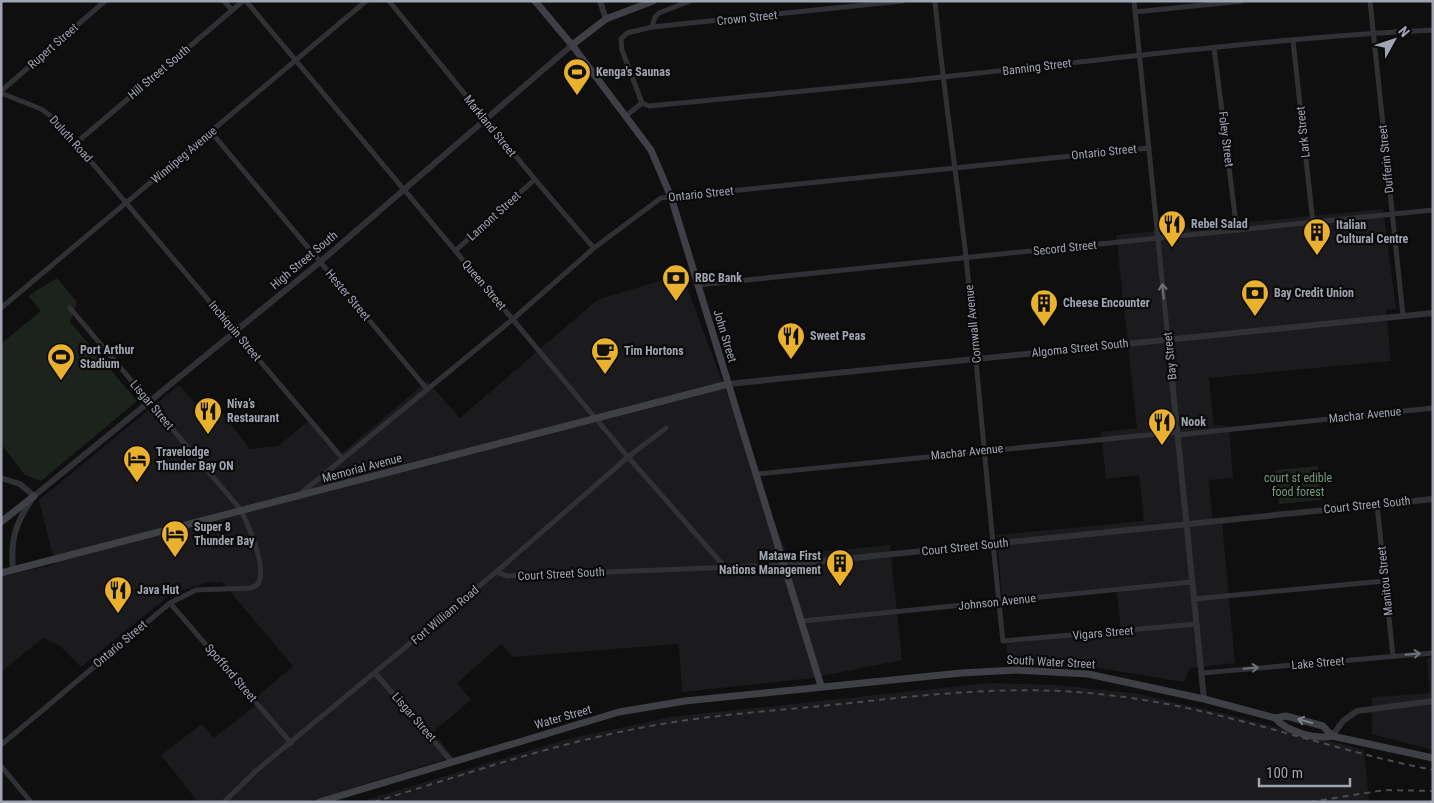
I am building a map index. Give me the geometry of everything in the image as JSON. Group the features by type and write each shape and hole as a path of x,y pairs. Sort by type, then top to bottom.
{"main road":[{"name":"John Street","path":"534,1 572,45 627,115 657,160 671,197 821,686"},
{"name":"High Street South","path":"572,45 606,19 653,1"},
{"name":"Memorial Avenue","path":"1,573 728,384"},
{"path":"1,522 34,496"},
{"name":"South Water Street","path":"821,686 962,672 1041,671 1107,678 1204,699 1275,718 1286,716 1323,726 1332,736"},
{"name":"Water Street","path":"319,802 619,712 685,701 821,686"},
{"name":"South Water Street","path":"1275,718 1282,726 1322,738 1332,736 1433,758"}],"street":[{"name":"Rupert Street","path":"1,92 105,1"},
{"path":"224,1 232,10"},
{"name":"Hill Street South","path":"76,143 244,1"},
{"name":"Queen Street","path":"244,1 628,457 724,566"},
{"name":"Winnipeg Avenue","path":"1,308 366,1"},
{"name":"Markland Street","path":"388,1 486,119 534,181 594,248"},
{"path":"600,1 606,19"},
{"path":"627,115 642,103 622,50 621,39 627,33 652,27 655,16 659,13 690,1"},
{"name":"Crown Street","path":"652,27 902,1"},
{"name":"Cornwall Avenue","path":"935,1 942,78 956,167 966,258 1003,641 1009,642"},
{"path":"1134,1 1135,12 1242,1"},
{"name":"Dufferin Street","path":"1370,1 1403,316"},
{"name":"Bay Street","path":"1135,12 1204,699"},
{"name":"Banning Street","path":"642,103 649,106 942,78 1139,55 1373,33 1433,30"},
{"name":"Lark Street","path":"1293,41 1314,223"},
{"name":"High Street South","path":"13,570 11,553 14,532 34,496 320,262 572,45"},
{"name":"Foley Street","path":"1214,48 1237,231"},
{"name":"Duluth Road","path":"1,92 46,111 76,143 126,203"},
{"name":"Hester Street","path":"211,132 427,389"},
{"name":"Ontario Street","path":"298,496 513,319 594,248 661,198 1149,148"},
{"name":"Lamont Street","path":"455,251 534,181"},
{"name":"Inchiquin Street","path":"126,203 343,459"},
{"name":"Secord Street","path":"697,285 1433,210"},
{"name":"Lisgar Street","path":"70,308 241,510 251,532 258,558 260,577 257,585"},
{"name":"Algoma Street South","path":"728,384 1433,313"},
{"name":"Machar Avenue","path":"756,474 985,450 1433,408"},
{"name":"Fort William Road","path":"224,802 240,785 496,572 628,457 666,428"},
{"path":"1,478 20,484 34,496"},
{"name":"Court Street South","path":"496,572 507,576 785,565 1433,499"},
{"name":"Manitou Street","path":"1377,505 1393,656"},
{"path":"1194,599 1384,581"},
{"name":"Johnson Avenue","path":"802,622 1192,582"},
{"name":"Ontario Street","path":"1,745 170,603 196,590 240,590 257,585"},
{"name":"Spofford Street","path":"170,603 291,743"},
{"name":"Vigars Street","path":"1009,642 1197,624"},
{"name":"Lake Street","path":"1202,673 1433,653"},
{"name":"Lisgar Street","path":"376,673 452,762"},
{"path":"1332,736 1343,721 1357,711 1433,701"},
{"path":"1,766 31,802"}],"shaded area":[{"path":"1383,209 1396,309 1386,310 1391,361 1209,378 1214,425 1229,426 1233,478 1209,480 1213,523 1222,522 1235,663 1190,668 1184,682 1093,667 1008,662 1006,644 1121,630 1116,587 1002,599 997,535 1144,521 1139,475 1106,479 1101,432 1137,428 1116,235"},
{"path":"682,274 787,555 890,545 902,660 812,678 682,692 679,644 513,657 501,644 457,683 471,700 433,732 453,757 307,802 198,802 161,755 202,724 214,738 260,702 257,697 293,666 222,582 205,583 171,594 81,667 59,645 43,638 1,672 1,577 55,564 39,500 179,385 207,417 218,408 250,449 278,446 312,418 341,454 427,381 460,418 597,300"},
{"path":"1433,657 1433,750 1372,734 1372,697 1430,693 1427,658"},
{"path":"987,683 1057,685 1133,693 1226,714 1364,750 1369,802 359,802 568,739 671,717"}],"green space":[{"name":"Port Arthur Stadium","path":"57,278 77,302 70,322 137,401 41,481 25,475 1,444 1,344 41,311 28,296"},
{"name":"court st edible food forest","path":"1318,466 1321,500 1279,504 1275,470"}],"railway":[{"path":"374,802 530,754 593,738 681,721 917,696 1017,690 1083,692 1156,702 1196,710 1433,770"},
{"path":"1310,802 1385,790 1433,791"}],"place":[{"name":"Kenga's Saunas","path":"577,96"},
{"name":"Rebel Salad","path":"1172,248"},
{"name":"Italian Cultural Centre","path":"1317,256"},
{"name":"RBC Bank","path":"676,302"},
{"name":"Bay Credit Union","path":"1255,317"},
{"name":"Cheese Encounter","path":"1044,327"},
{"name":"Sweet Peas","path":"791,360"},
{"name":"Tim Hortons","path":"605,375"},
{"name":"Port Arthur Stadium","path":"61,381"},
{"name":"Niva’s Restaurant","path":"208,435"},
{"name":"Nook","path":"1162,446"},
{"name":"Travelodge Thunder Bay ON","path":"137,483"},
{"name":"Super 8 Thunder Bay","path":"175,558"},
{"name":"Matawa First Nations Management","path":"840,587"},
{"name":"Java Hut","path":"118,614"}]}
